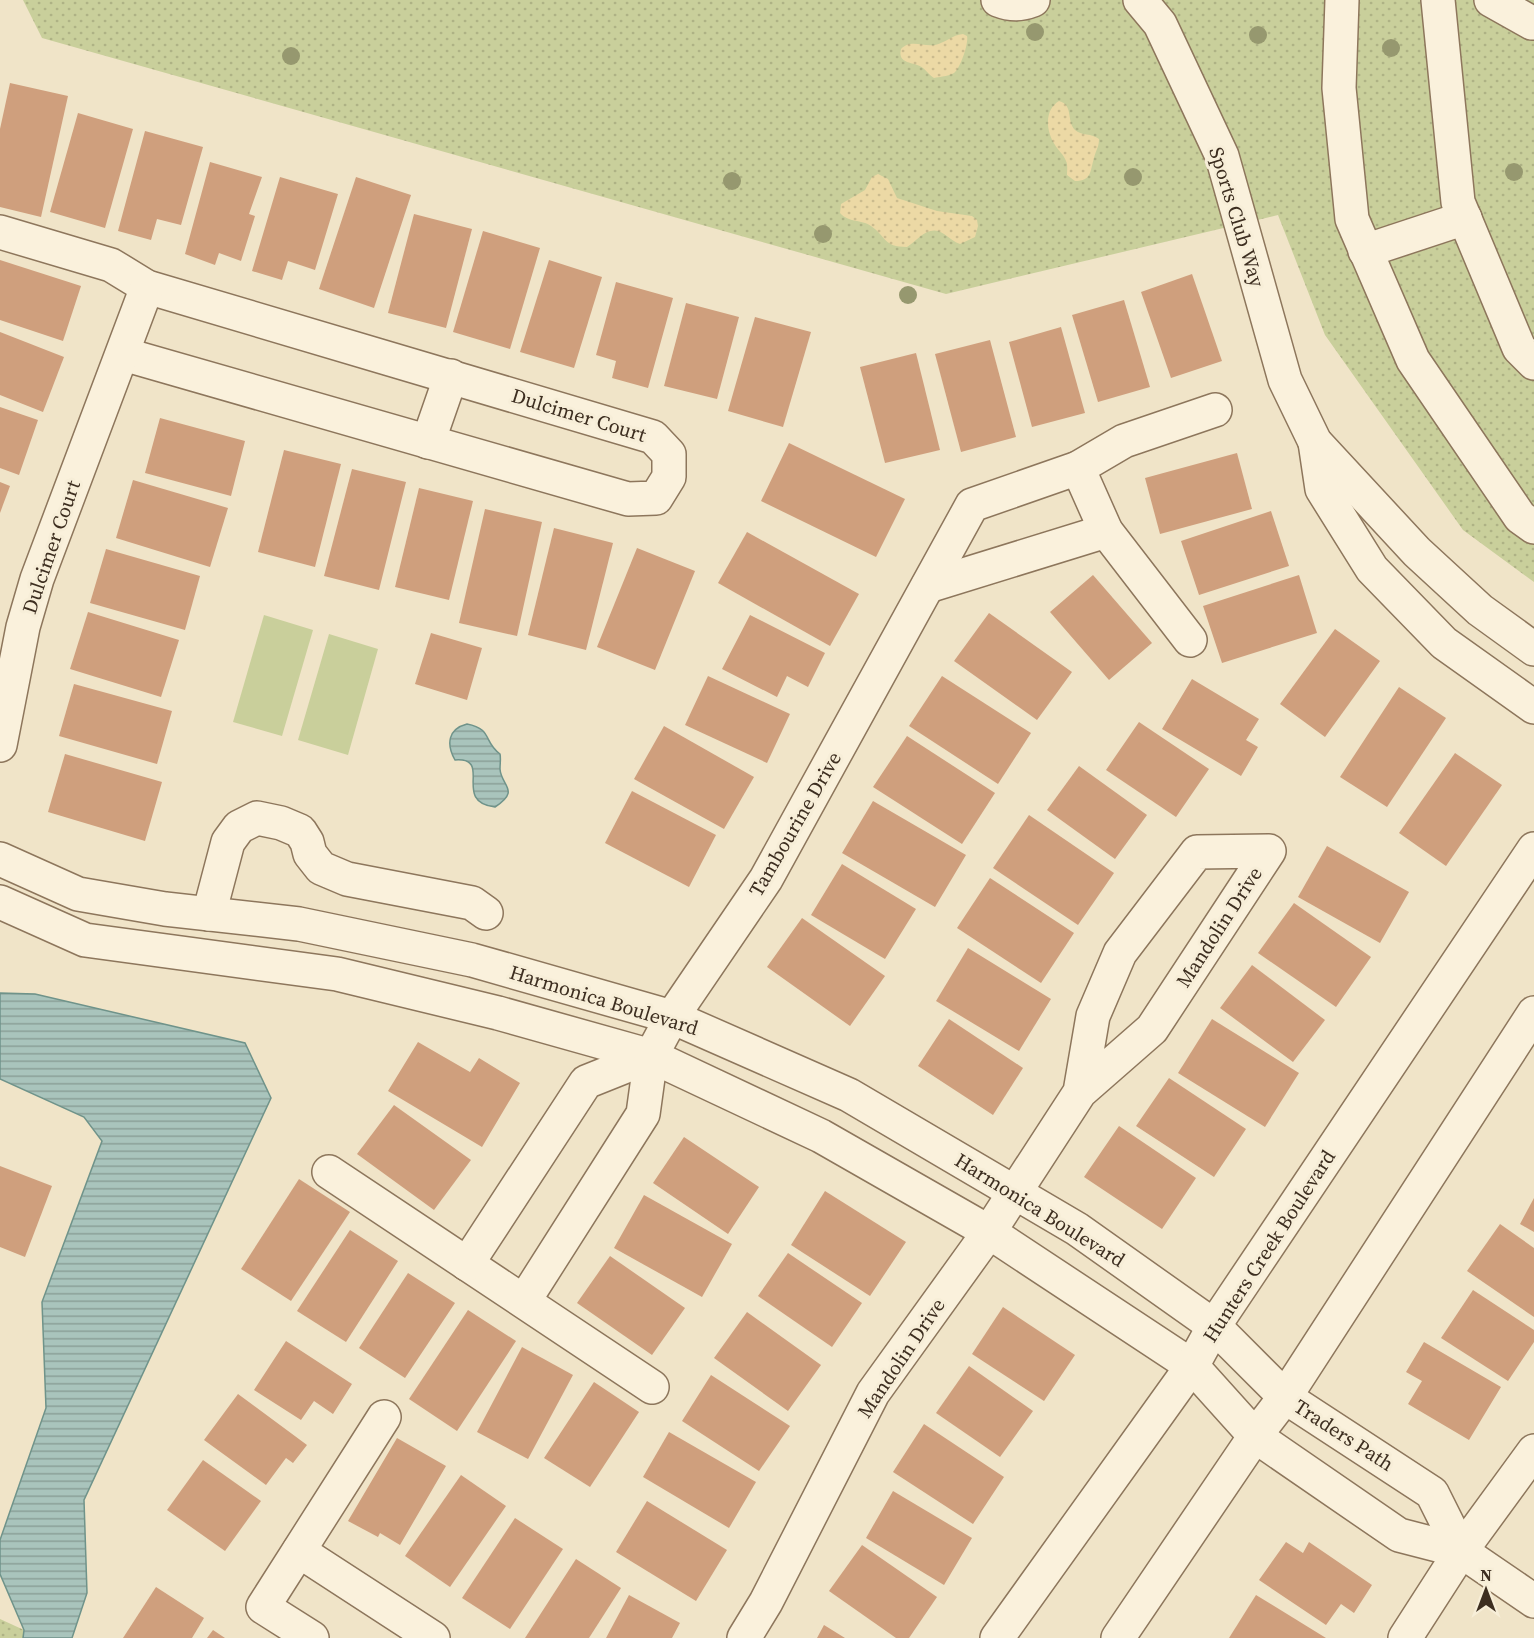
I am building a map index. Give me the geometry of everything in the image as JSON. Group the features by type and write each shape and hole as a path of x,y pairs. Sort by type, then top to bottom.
{"street":[{"path":"998,0 1008,4 1023,4 1033,0"},
{"path":"1342,0 1339,88 1352,219 1413,360 1520,517 1534,527"},
{"path":"1438,0 1458,202 1519,348 1534,363"},
{"path":"1500,1 1533,23"},
{"name":"Sports Club Way","path":"1147,2 1160,24 1222,156 1285,380 1315,442 1417,552 1480,610 1534,649"},
{"path":"1365,251 1465,218"},
{"path":"0,232 111,265 147,287"},
{"name":"Dulcimer Court","path":"0,745 23,627 37,579 147,287 653,437 669,454 669,477 656,498 628,499 123,354"},
{"path":"428,442 451,376"},
{"name":"Tambourine Drive","path":"524,1301 643,1114 651,1056 672,1017 766,879 972,505 1078,468 1124,441 1215,410"},
{"name":"Sports Club Way","path":"1315,442 1322,489 1372,569 1444,642 1534,707"},
{"path":"1078,468 1106,531 1190,640"},
{"path":"928,586 1106,531"},
{"path":"208,914 228,842 239,827 257,818 280,823 300,831 307,842 310,854 321,868 338,875 391,889 472,903 486,913"},
{"name":"Hunters Creek Boulevard","path":"997,1638 1192,1366 1214,1326 1534,849"},
{"name":"Mandolin Drive","path":"744,1638 766,1602 873,1393 989,1232 1080,1092 1152,1029 1269,851 1197,852 1120,953 1093,1016 1080,1092"},
{"name":"Harmonica Boulevard","path":"0,859 78,894 165,909 299,924 472,960 672,1017 849,1095 1077,1229 1214,1326"},
{"name":"Harmonica Boulevard","path":"0,902 85,940 337,974 498,1014 651,1056 821,1136 989,1232 1192,1366"},
{"path":"1118,1638 1285,1397 1534,1013"},
{"path":"467,1264 586,1082 651,1056"},
{"path":"329,1172 652,1386"},
{"name":"Traders Path","path":"1214,1326 1285,1397 1432,1493 1461,1551"},
{"name":"Traders Path","path":"1192,1366 1256,1436 1399,1535 1461,1551 1534,1601"},
{"path":"312,1638 263,1606 384,1417"},
{"path":"1405,1638 1461,1551 1534,1451"},
{"path":"299,1551 433,1638"}],"green space":[{"path":"23,0 1534,0 1534,582 1463,530 1325,335 1278,215 946,294 42,38"},
{"path":"264,615 313,630 282,736 233,722"},
{"path":"329,634 378,649 348,755 298,740"},
{"path":"0,1619 24,1630 31,1638 0,1638"}],"sand":[{"path":"963,34 967,36 967,39 959,67 947,76 934,78 923,68 901,58 901,49 909,44 935,45"},
{"path":"1059,101 1067,106 1075,130 1099,139 1089,174 1081,181 1075,181 1067,175 1066,161 1055,145 1048,127 1051,110"},
{"path":"878,174 888,179 897,198 937,211 972,216 977,220 978,226 975,237 960,244 939,231 933,230 907,247 899,247 889,243 867,224 851,220 840,213 841,204 865,190 872,177"}],"water":[{"path":"467,724 481,729 500,754 501,775 508,792 503,801 495,807 482,803 476,797 473,789 472,765 466,761 455,760 452,754 450,738 452,733"},
{"path":"0,993 35,994 245,1043 271,1098 84,1500 87,1593 72,1638 23,1638 24,1630 0,1574 0,1540 46,1408 42,1302 102,1141 84,1117 0,1079"}],"building":[{"path":"10,83 68,96 41,217 0,207 0,129"},
{"path":"78,113 133,129 105,228 50,212"},
{"path":"145,131 203,147 181,225 157,219 151,240 118,231"},
{"path":"210,162 262,177 249,214 255,216 241,261 219,253 215,265 185,254"},
{"path":"280,177 338,194 315,270 288,261 282,280 252,271"},
{"path":"356,177 411,195 374,308 319,289"},
{"path":"414,214 472,229 446,328 388,313"},
{"path":"483,231 540,248 510,349 453,332"},
{"path":"0,260 81,286 63,341 0,320"},
{"path":"549,260 602,277 574,368 520,352"},
{"path":"1192,274 1222,361 1171,378 1141,292"},
{"path":"616,282 673,298 648,388 612,378 616,361 596,355"},
{"path":"1124,300 1150,387 1098,402 1072,315"},
{"path":"686,303 739,317 717,399 664,386"},
{"path":"755,317 811,332 783,427 728,411"},
{"path":"1061,327 1085,413 1032,427 1009,342"},
{"path":"0,332 64,357 43,412 0,395"},
{"path":"990,340 1016,437 961,452 935,354"},
{"path":"916,353 940,450 885,463 860,367"},
{"path":"0,407 38,420 19,475 0,468"},
{"path":"160,418 245,441 231,496 145,473"},
{"path":"789,443 905,499 876,557 761,501"},
{"path":"284,450 341,464 315,567 258,552"},
{"path":"1237,453 1252,509 1160,534 1145,478"},
{"path":"352,469 406,482 379,590 324,576"},
{"path":"133,480 228,508 210,567 116,538"},
{"path":"0,482 10,486 0,513"},
{"path":"419,488 473,501 449,600 395,587"},
{"path":"485,509 542,522 517,636 459,623"},
{"path":"1271,511 1289,566 1199,595 1181,541"},
{"path":"554,528 613,543 586,650 528,635"},
{"path":"747,532 859,594 830,646 718,583"},
{"path":"637,548 695,571 655,670 597,647"},
{"path":"106,549 200,576 185,630 90,603"},
{"path":"1093,575 1152,643 1109,680 1050,612"},
{"path":"1299,575 1317,633 1222,663 1203,606"},
{"path":"88,612 179,640 161,697 70,669"},
{"path":"989,613 1072,672 1037,720 954,661"},
{"path":"750,615 825,653 808,687 787,676 777,697 722,669"},
{"path":"1335,629 1380,661 1325,737 1280,704"},
{"path":"431,633 482,648 467,700 415,684"},
{"path":"708,676 790,714 767,763 685,725"},
{"path":"942,676 1031,733 998,784 909,726"},
{"path":"1192,679 1259,719 1246,740 1258,747 1241,776 1162,729"},
{"path":"74,684 172,711 157,764 59,736"},
{"path":"1399,687 1446,718 1387,807 1340,777"},
{"path":"1139,722 1209,769 1176,817 1106,770"},
{"path":"664,726 754,777 724,829 634,779"},
{"path":"907,736 995,793 962,844 873,787"},
{"path":"1455,753 1502,785 1446,866 1399,833"},
{"path":"65,754 162,782 145,841 48,812"},
{"path":"1079,766 1147,815 1115,859 1047,810"},
{"path":"632,791 716,835 689,887 605,843"},
{"path":"873,801 966,855 935,907 842,853"},
{"path":"1029,815 1114,873 1078,925 993,868"},
{"path":"1327,846 1409,892 1380,943 1298,897"},
{"path":"842,864 916,909 885,959 811,915"},
{"path":"990,878 1074,933 1041,983 957,928"},
{"path":"1294,903 1371,957 1336,1007 1258,953"},
{"path":"802,918 885,976 850,1026 767,967"},
{"path":"968,948 1051,999 1019,1051 936,1001"},
{"path":"1252,965 1325,1020 1293,1062 1220,1008"},
{"path":"949,1019 1023,1068 993,1115 918,1066"},
{"path":"1212,1019 1299,1073 1265,1127 1178,1073"},
{"path":"418,1042 470,1072 479,1058 520,1083 482,1147 388,1091"},
{"path":"1169,1078 1246,1129 1214,1177 1136,1126"},
{"path":"394,1105 471,1160 434,1210 357,1154"},
{"path":"1119,1126 1196,1178 1162,1229 1084,1177"},
{"path":"684,1137 759,1187 728,1234 653,1183"},
{"path":"0,1166 52,1186 25,1257 0,1247"},
{"path":"299,1179 350,1212 291,1301 241,1269"},
{"path":"825,1191 906,1242 870,1296 791,1245"},
{"path":"644,1195 732,1244 702,1297 614,1248"},
{"path":"1534,1198 1534,1232 1520,1224"},
{"path":"1500,1224 1534,1248 1534,1317 1467,1271"},
{"path":"350,1230 398,1261 346,1342 297,1311"},
{"path":"788,1253 862,1303 832,1347 758,1296"},
{"path":"610,1256 685,1308 652,1355 577,1303"},
{"path":"408,1273 455,1303 405,1378 359,1348"},
{"path":"1473,1290 1534,1330 1534,1342 1508,1381 1441,1338"},
{"path":"1003,1307 1075,1355 1044,1401 972,1354"},
{"path":"468,1310 516,1341 457,1431 409,1399"},
{"path":"747,1312 821,1365 788,1411 714,1358"},
{"path":"286,1341 352,1384 333,1414 314,1401 301,1420 254,1390"},
{"path":"1424,1342 1501,1387 1469,1440 1408,1404 1422,1381 1406,1372"},
{"path":"522,1347 573,1375 528,1459 477,1432"},
{"path":"969,1366 1033,1411 1000,1457 936,1413"},
{"path":"711,1375 790,1426 759,1471 682,1421"},
{"path":"594,1382 639,1412 590,1487 544,1458"},
{"path":"238,1394 307,1445 293,1463 286,1458 266,1485 204,1440"},
{"path":"924,1424 1004,1477 973,1524 893,1472"},
{"path":"669,1432 756,1482 729,1528 643,1477"},
{"path":"397,1438 446,1466 400,1545 380,1533 378,1537 348,1521"},
{"path":"203,1460 261,1501 225,1551 167,1510"},
{"path":"461,1475 506,1506 450,1587 405,1556"},
{"path":"893,1491 972,1538 944,1585 866,1538"},
{"path":"647,1501 727,1550 696,1601 616,1552"},
{"path":"515,1518 563,1549 510,1629 462,1598"},
{"path":"1286,1542 1303,1553 1309,1542 1372,1585 1354,1613 1341,1604 1326,1625 1259,1580"},
{"path":"862,1545 937,1597 909,1638 896,1638 829,1591"},
{"path":"576,1559 621,1588 589,1638 525,1638"},
{"path":"156,1587 204,1618 192,1638 123,1638"},
{"path":"629,1595 680,1623 672,1638 606,1638"},
{"path":"1256,1595 1326,1638 1229,1638"},
{"path":"824,1625 845,1638 817,1638"},
{"path":"213,1630 225,1638 207,1638"}]}
